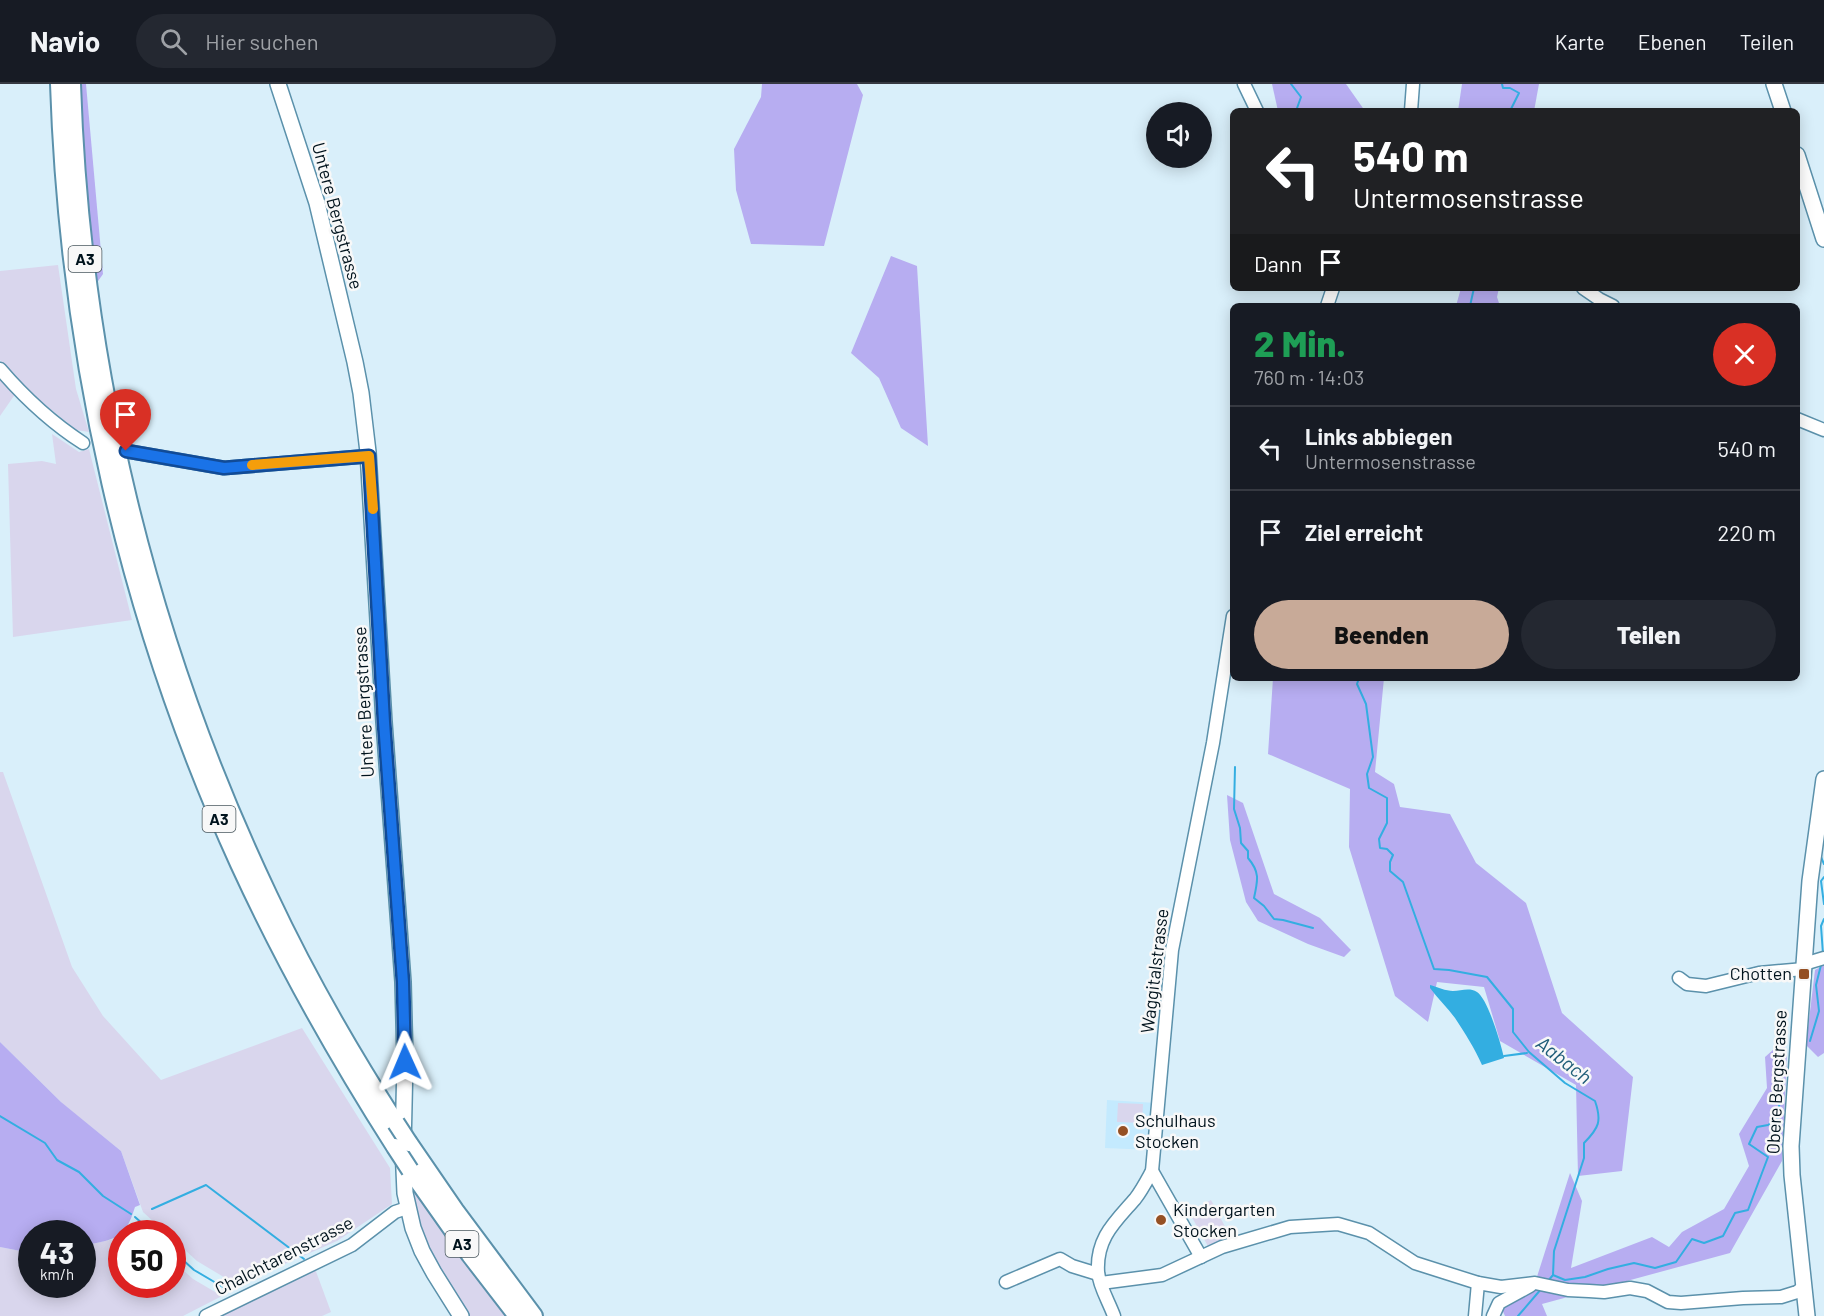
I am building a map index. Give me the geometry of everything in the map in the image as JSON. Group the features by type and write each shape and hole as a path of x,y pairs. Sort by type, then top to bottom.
{"highway":[{"name":"A3","path":"58,84 69,239 89,379 116,507 153,640 198,768 254,897 324,1031 402,1145 534,1316"},
{"name":"A3","path":"72,84 82,231 101,373 132,517 165,634 209,758 265,889 322,1000 363,1072 396,1123 410,1170 470,1255 517,1316"}],"main road":[{"name":"Untere Bergstrasse","path":"278,84 317,203 355,362 369,456 384,722 403,982 405,1062 403,1178 407,1208 422,1251 461,1316"},
{"path":"1774,84 1782,108"},
{"path":"1800,164 1824,239"},
{"name":"Obere Bergstrasse","path":"1806,1312 1791,1146 1810,881 1824,779"}],"street":[{"path":"1244,84 1256,108"},
{"path":"1411,108 1413,84"},
{"path":"1587,291 1607,303"},
{"path":"0,369 18,390 64,430 83,443"},
{"path":"1800,420 1824,430"},
{"path":"126,451 224,468 369,456"},
{"name":"Waggitalstrasse","path":"1100,1278 1100,1253 1107,1233 1114,1221 1136,1197 1152,1171 1172,950 1214,743 1230,636"},
{"path":"1679,978 1687,984 1706,986 1758,973 1804,966 1824,958"},
{"path":"1152,1171 1201,1257"},
{"name":"Chalchtarenstrasse","path":"206,1316 352,1245 395,1212 407,1208"},
{"path":"1006,1282 1060,1259 1100,1278 1162,1275 1222,1247 1290,1227 1338,1224 1369,1233 1415,1263 1501,1287 1542,1284 1605,1292 1630,1288 1647,1291 1668,1302 1681,1303 1781,1297 1804,1287"},
{"path":"1100,1278 1114,1316"},
{"path":"1475,1316 1478,1282"},
{"path":"1492,1316 1499,1303 1542,1284"},
{"path":"1781,1297 1806,1312"}],"shaded area":[{"path":"80,84 86,84 103,274 96,284 84,180"},
{"path":"762,84 857,84 863,95 824,246 751,244 736,190 734,149 761,97"},
{"path":"1272,84 1346,84 1363,108 1277,108"},
{"path":"1462,84 1539,84 1535,108 1458,108"},
{"path":"891,256 917,266 928,446 901,428 879,378 851,353"},
{"path":"58,265 76,389 89,432 76,430 22,386 0,360 0,271"},
{"path":"1460,291 1498,291 1499,303 1457,303"},
{"path":"0,369 18,390 0,416"},
{"path":"52,434 79,452 89,449 132,620 13,637 8,464 42,461 56,464"},
{"path":"1273,681 1384,681 1375,772 1394,784 1400,807 1450,814 1476,863 1526,903 1562,1013 1633,1077 1622,1171 1578,1176 1576,1085 1500,1041 1484,987 1437,982 1428,1022 1395,996 1349,847 1350,789 1268,754"},
{"path":"0,772 3,772 72,967 103,1016 161,1080 302,1028 390,1168 392,1204 337,1241 237,1285 197,1261 186,1251 186,1220 152,1220 143,1212 121,1151 63,1104 0,1042"},
{"path":"1227,795 1243,803 1274,894 1320,918 1351,950 1344,957 1308,944 1258,921 1246,902 1230,840"},
{"path":"1824,965 1824,1053 1818,1057 1806,1045 1815,970"},
{"path":"1783,1041 1787,1053 1782,1161 1730,1253 1542,1304 1547,1316 1505,1316 1499,1303 1535,1283 1570,1173 1582,1201 1571,1268 1652,1237 1669,1247 1682,1232 1724,1209 1749,1166 1739,1134 1767,1088 1765,1057"},
{"path":"0,1042 61,1102 121,1151 140,1205 135,1207 130,1220 108,1220 108,1240 96,1243 96,1220 18,1220 18,1250 0,1247"},
{"path":"1107,1100 1156,1103 1152,1150 1105,1148"},
{"path":"1118,1103 1143,1104 1142,1123 1117,1122"},
{"path":"414,1192 506,1316 469,1316 423,1237 413,1204"},
{"path":"1211,1200 1231,1238 1209,1248 1189,1212"},
{"path":"108,1240 108,1298 186,1298 186,1273 222,1296 183,1316 0,1316 0,1247 18,1250 18,1298 96,1298 96,1243"},
{"path":"314,1266 331,1312 322,1316 216,1316"}],"water":[{"path":"1430,985 1450,991 1468,989 1477,992 1490,1012 1504,1058 1482,1065 1459,1024"}],"waterway":[{"path":"1291,84 1301,97 1297,108"},
{"name":"Aabach","path":"1502,84 1503,88 1510,88 1519,93 1512,108"},
{"name":"Aabach","path":"1471,303 1473,291"},
{"name":"Aabach","path":"1358,681 1357,684 1366,704 1373,757 1367,774 1369,788 1387,798 1387,823 1379,839 1380,848 1387,849 1393,855 1390,871 1403,882 1434,969 1487,977 1513,1009 1513,1032 1529,1052 1565,1083 1595,1101 1598,1124 1584,1143 1584,1158 1554,1251 1553,1275 1548,1281"},
{"path":"1235,767 1234,809 1240,828 1241,843 1248,851 1248,858 1256,872 1254,898 1274,919 1313,928"},
{"path":"1821,857 1824,864"},
{"path":"1824,877 1821,881 1824,904"},
{"path":"1823,954 1821,926 1824,919"},
{"path":"1810,1041 1819,1011 1816,985 1821,965"},
{"path":"1504,1056 1527,1053"},
{"path":"1553,1275 1565,1280 1585,1277 1634,1263 1655,1268 1676,1262 1692,1239 1704,1243 1723,1236 1735,1213 1748,1210 1768,1157 1749,1144 1757,1127 1768,1125 1778,1118 1782,1074"},
{"path":"0,1116 45,1143 57,1160 79,1172 103,1196 131,1214"},
{"path":"152,1209 206,1185 304,1259"},
{"path":"135,1217 138,1220"},
{"path":"186,1263 228,1290"},
{"name":"Aabach","path":"1518,1316 1542,1288"}],"slow traffic":[{"path":"252,465 369,456 373,509"}],"place":[{"name":"Chotten","path":"1804,974"},
{"name":"Schulhaus Stocken","path":"1123,1131"},
{"name":"Kindergarten Stocken","path":"1161,1220"}],"route":[{"path":"126,451 224,468 369,456 384,722 403,982 405,1062"}]}
